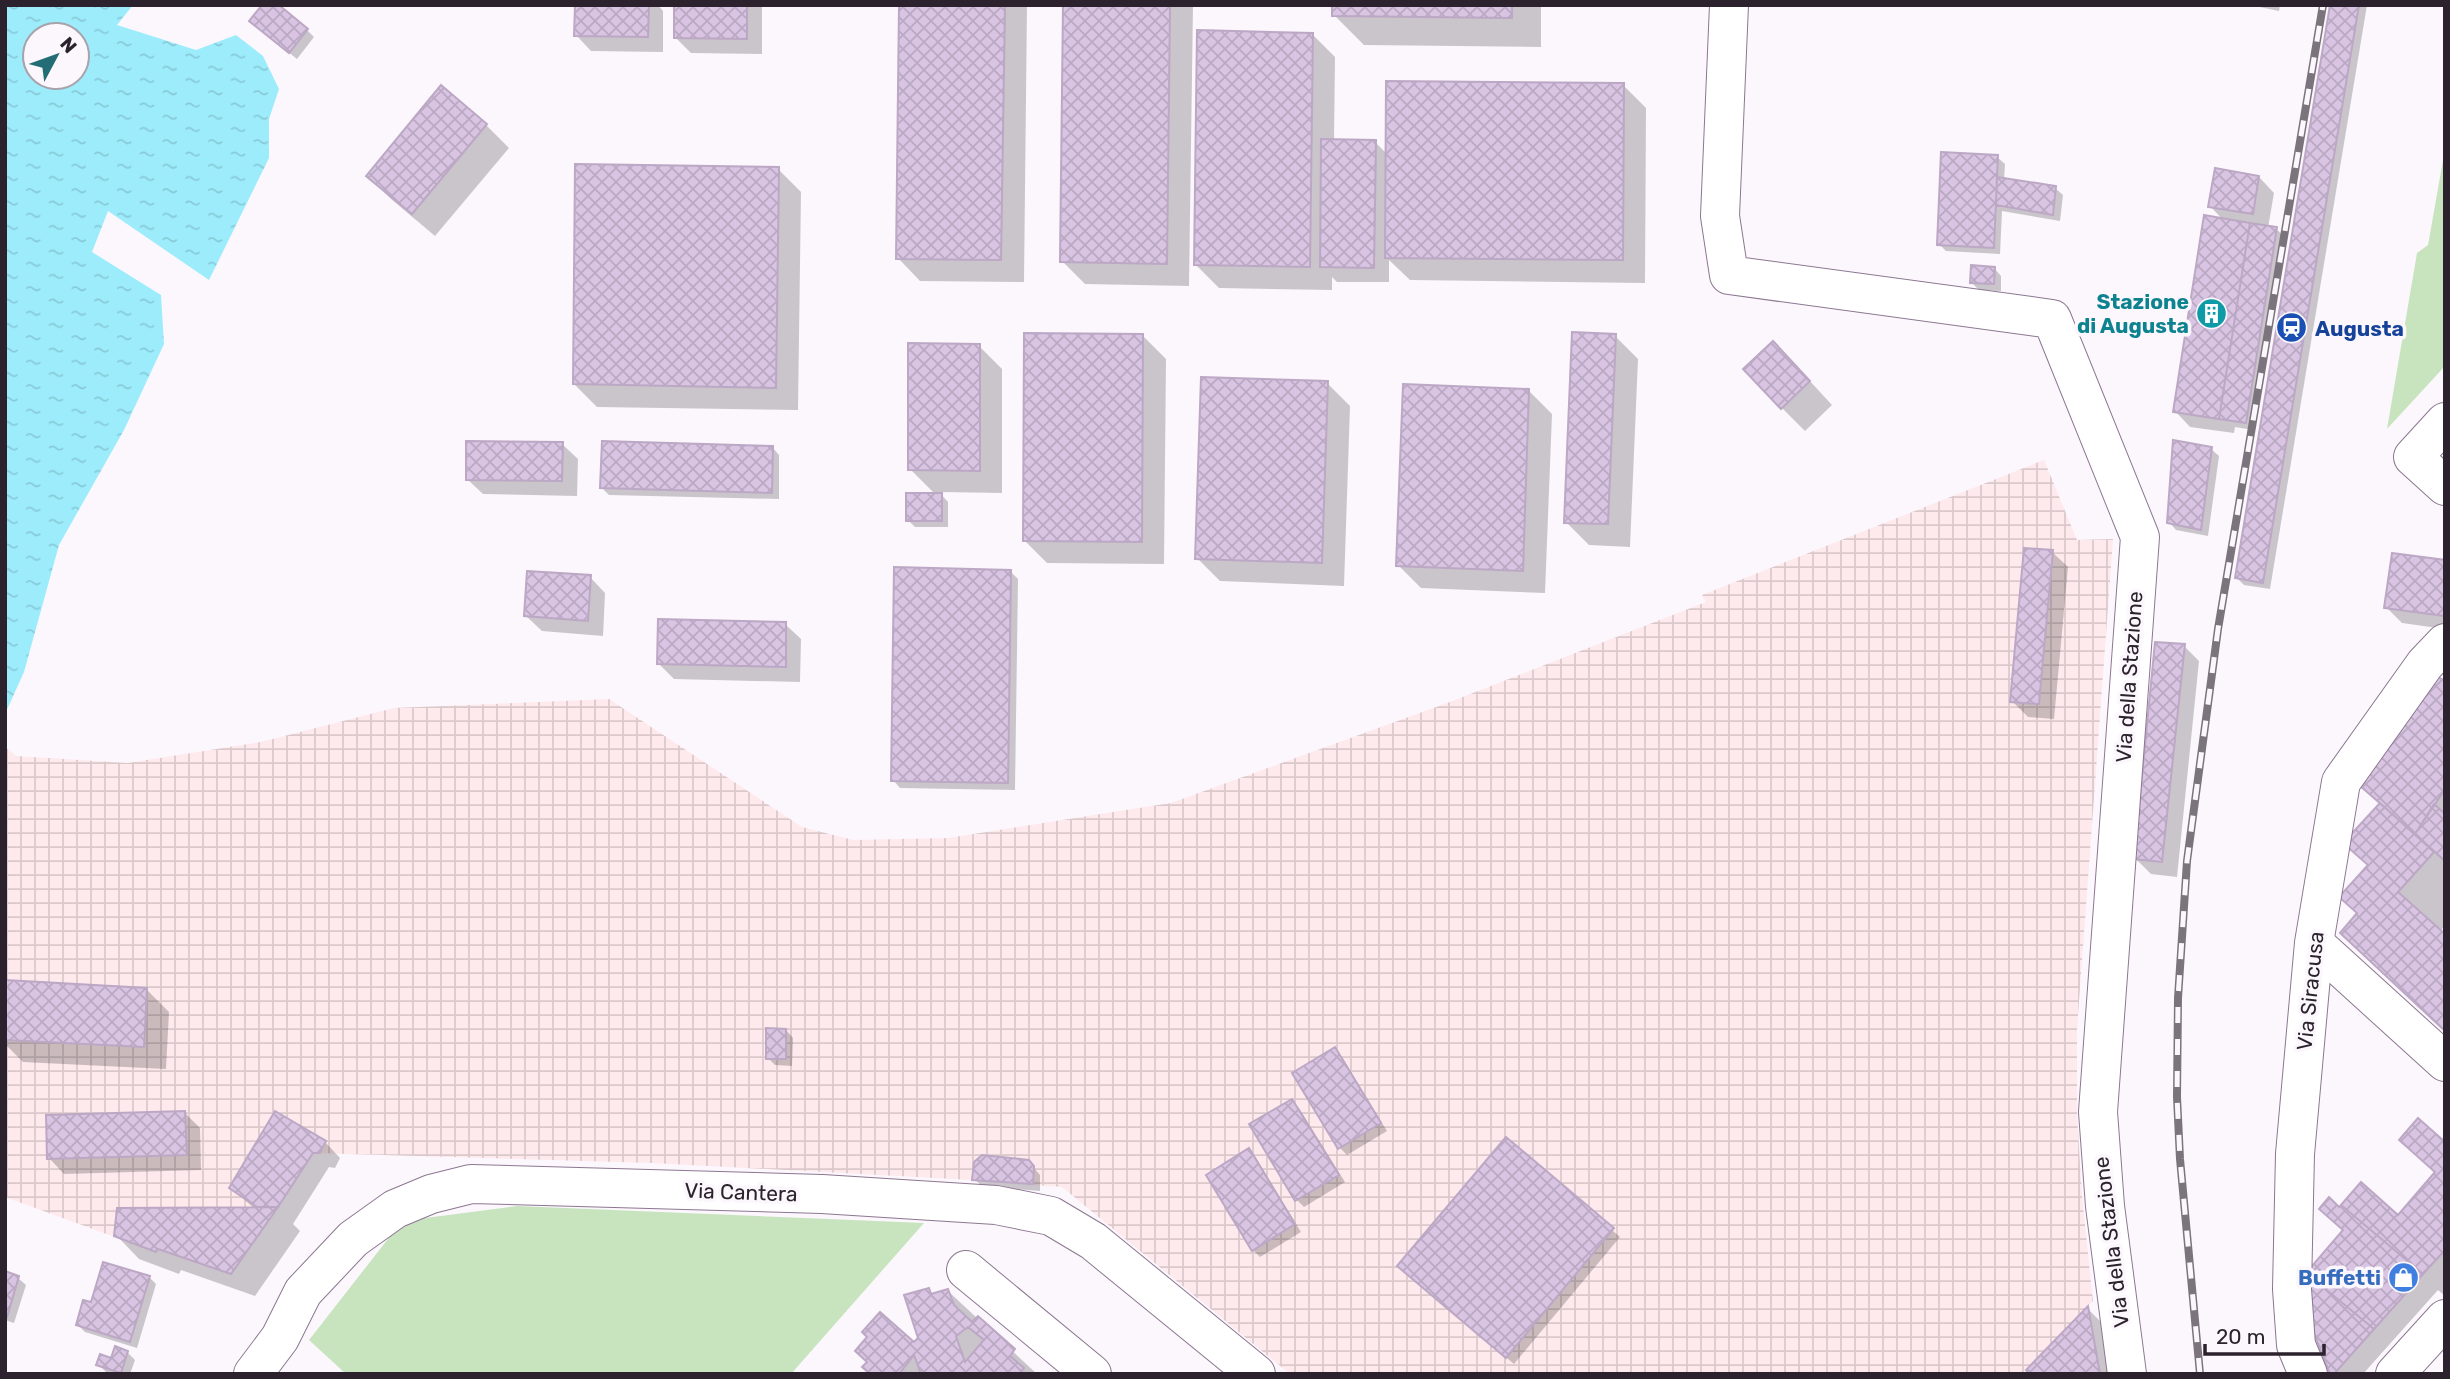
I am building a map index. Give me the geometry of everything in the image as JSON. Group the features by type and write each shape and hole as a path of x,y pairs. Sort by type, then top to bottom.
{"street":[{"name":"Via della Stazione","path":"1729,5 1720,216 1729,275 2052,319 2140,537 2098,1112 2105,1206 2127,1374"},
{"path":"2445,422 2413,457 2445,486"},
{"name":"Via Siracusa","path":"2308,1374 2296,1345 2292,1289 2295,1154 2314,943 2341,782 2425,664 2445,643"},
{"path":"2314,943 2445,1062"},
{"name":"Via Cantera","path":"253,1374 280,1338 303,1292 354,1239 395,1209 430,1194 471,1184 822,1194 996,1205 1051,1216 1093,1241 1256,1374"},
{"path":"966,1270 1078,1369"},
{"path":"2395,1374 2445,1319"}],"shaded area":[{"path":"2044,460 2077,540 2113,539 2077,1029 2077,1115 2093,1301 2022,1374 1290,1374 1062,1187 652,1163 313,1153 231,1274 158,1249 156,1252 5,1197 5,747 16,756 128,763 261,742 394,708 609,699 802,827 853,840 948,838 1171,803 1450,702 1706,602 1702,595"}],"green space":[{"path":"2445,149 2445,366 2387,429 2417,253 2428,245"},
{"path":"517,1206 924,1223 791,1374 346,1374 309,1340 402,1221"}],"water":[{"path":"5,5 133,5 117,25 196,50 236,35 263,56 279,89 269,119 269,158 209,280 108,211 92,252 161,295 164,344 124,430 59,545 24,672 5,714"}],"building":[{"path":"262,5 279,5 308,29 289,53 249,21"},
{"path":"575,5 649,5 648,37 574,36"},
{"path":"674,5 747,5 747,39 674,38"},
{"path":"899,5 1005,5 1001,260 896,259"},
{"path":"1063,5 1170,5 1167,264 1060,262"},
{"path":"1332,5 1512,5 1512,18 1332,16"},
{"path":"2330,5 2359,5 2263,583 2235,578"},
{"path":"1197,30 1313,33 1310,267 1194,265"},
{"path":"1386,81 1624,83 1623,260 1385,258"},
{"path":"441,85 487,124 412,214 366,176"},
{"path":"1321,139 1376,140 1374,268 1320,267"},
{"path":"1941,152 1998,155 1994,248 1937,245"},
{"path":"575,164 779,167 776,388 573,384"},
{"path":"2215,168 2259,176 2253,214 2208,207"},
{"path":"1997,177 2056,186 2053,215 1996,205"},
{"name":"Stazione di Augusta","path":"2204,215 2250,223 2219,419 2173,412"},
{"path":"2250,223 2277,227 2246,423 2219,419"},
{"path":"1971,265 1995,267 1994,284 1970,283"},
{"path":"1572,332 1616,334 1608,524 1564,523"},
{"path":"1024,333 1143,334 1142,542 1023,541"},
{"path":"1773,341 1810,381 1781,409 1743,369"},
{"path":"908,343 980,344 980,471 908,470"},
{"path":"1201,377 1328,381 1322,563 1195,559"},
{"path":"1403,384 1529,389 1523,571 1396,566"},
{"path":"2173,440 2212,447 2201,530 2167,523"},
{"path":"466,441 563,442 562,481 466,480"},
{"path":"602,441 773,446 772,493 600,488"},
{"path":"906,493 942,493 942,521 906,521"},
{"path":"2024,548 2053,550 2039,704 2010,702"},
{"path":"2392,553 2445,560 2445,616 2384,608"},
{"path":"894,567 1011,570 1008,783 891,781"},
{"path":"527,571 591,575 588,621 524,616"},
{"path":"658,619 786,622 786,667 657,664"},
{"path":"2155,642 2185,644 2162,862 2134,859"},
{"path":"2435,675 2445,681 2445,789 2415,834 2358,784"},
{"path":"2380,803 2434,852 2398,892 2445,934 2445,1031 2340,933 2357,913 2339,897 2368,865 2343,843"},
{"path":"2434,804 2445,814 2445,861 2415,834"},
{"path":"5,980 147,988 144,1047 5,1040"},
{"path":"766,1028 786,1029 786,1059 766,1059"},
{"path":"1335,1047 1381,1123 1338,1149 1292,1073"},
{"path":"1292,1099 1339,1175 1295,1201 1249,1124"},
{"path":"185,1111 187,1155 47,1159 46,1115"},
{"path":"275,1111 326,1141 320,1153 313,1153 278,1207 257,1207 229,1188"},
{"path":"2418,1118 2445,1142 2445,1250 2423,1274 2341,1205 2361,1182 2398,1215 2435,1172 2399,1140"},
{"path":"1506,1137 1614,1228 1506,1358 1397,1266"},
{"path":"1249,1148 1295,1224 1252,1251 1206,1175"},
{"path":"982,1155 1029,1160 1034,1166 1033,1184 972,1180 974,1162"},
{"path":"2329,1197 2423,1274 2374,1329 2306,1273 2343,1230 2319,1209"},
{"path":"278,1207 231,1274 158,1249 156,1252 114,1236 117,1208"},
{"path":"103,1262 150,1276 130,1342 76,1325 83,1300 91,1302"},
{"path":"5,1271 19,1276 7,1317 5,1316"},
{"path":"2306,1273 2374,1329 2334,1374 2330,1374 2312,1328"},
{"path":"929,1288 931,1294 948,1289 954,1305 972,1322 978,1316 1015,1349 1010,1356 1024,1368 1019,1374 921,1374 914,1355 899,1374 870,1374 862,1367 867,1362 855,1351 867,1337 862,1332 880,1312 914,1342 918,1338 904,1295","holes":["968,1327 984,1340 965,1362 956,1336"]},
{"path":"2088,1306 2100,1374 2029,1374 2026,1370"},
{"path":"115,1346 128,1351 121,1373 96,1365 100,1354 111,1358"}],"railway":[{"path":"2200,1374 2180,1159 2177,1097 2178,998 2187,861 2218,629 2323,5"}],"place":[{"name":"Stazione di Augusta","path":"2212,313"},
{"name":"Augusta","path":"2292,328"},
{"name":"Buffetti","path":"2404,1277"}]}
